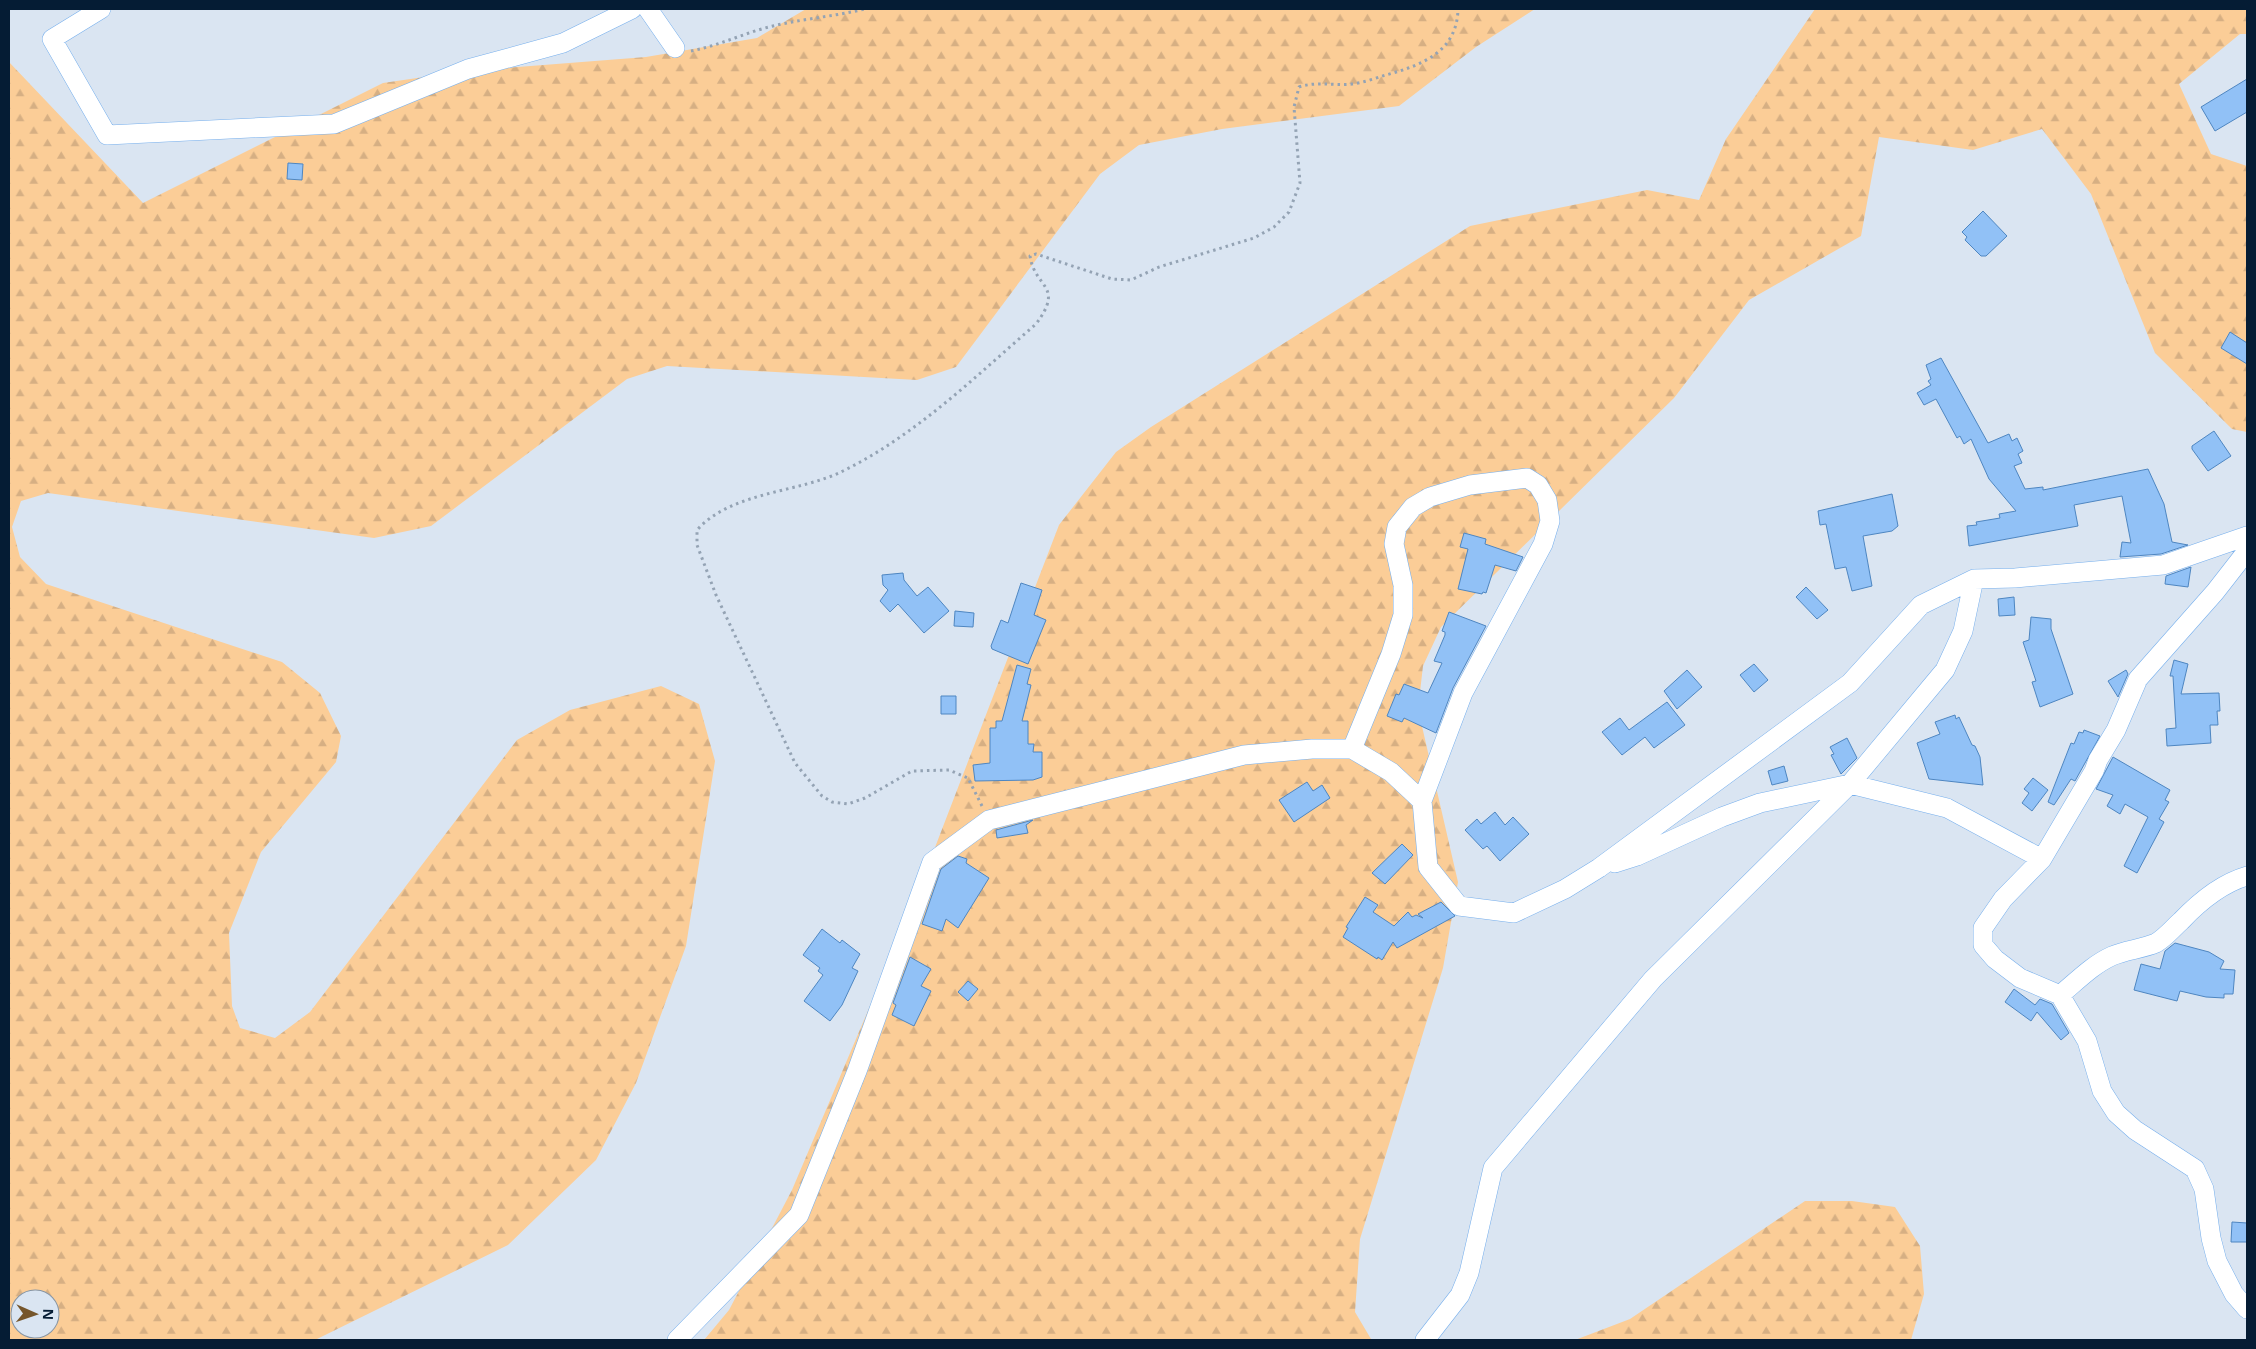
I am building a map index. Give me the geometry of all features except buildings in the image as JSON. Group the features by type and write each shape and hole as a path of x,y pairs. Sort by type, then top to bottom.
{"street":[{"path":"101,9 52,39 107,135 334,124 468,68 563,43 632,9"},
{"path":"648,9 674,48"},
{"path":"1352,749 1391,654 1403,615 1403,585 1394,544 1397,527 1413,507 1430,497 1470,486 1527,478 1538,485 1547,500 1550,521 1543,544 1463,694 1422,801 1428,867 1459,906 1514,913 1565,889 1599,868 1850,682 1921,605 1974,579 2014,578 2163,565 2247,536"},
{"path":"2247,551 2215,592 2138,679 2116,730 2042,859 2003,899 1983,928 1983,944 1995,959 2020,978 2060,995 2087,1041 2102,1090 2116,1113 2136,1130 2194,1169 2204,1189 2211,1238 2217,1261 2234,1294 2247,1309"},
{"path":"1425,1340 1460,1295 1469,1273 1493,1168 1653,979 1850,784 1945,670 1963,631 1974,579"},
{"path":"677,1340 799,1215 857,1071 932,862 989,820 1244,755 1352,749 1391,772 1422,801"},
{"path":"1599,868 1636,856 1722,817 1760,803 1850,784 1947,808 2042,859"},
{"path":"2060,995 2091,969 2112,956 2155,943 2176,928 2180,922 2204,901 2233,880 2247,876"}],"path":[{"path":"674,48 687,51 708,48 766,28 814,17 865,9"},
{"path":"989,820 968,778 949,770 912,771 865,798 848,804 832,802 822,796 795,763 716,595 697,545 697,530 706,520 747,500 842,472 907,434 1036,324 1047,310 1049,291 1031,263 1030,256 1036,254 1043,255 1112,279 1131,280 1159,267 1254,238 1274,227 1289,212 1300,184 1294,107 1299,87 1310,83 1354,84 1406,69 1427,60 1440,51 1454,34 1458,9"}],"green space":[{"path":"806,9 1535,9 1476,47 1399,106 1222,129 1139,145 1100,174 956,367 917,380 667,366 627,379 431,526 374,538 48,493 21,501 12,527 20,557 46,584 282,662 320,693 341,736 336,762 261,852 229,933 232,1006 240,1028 275,1038 310,1012 517,740 570,710 661,686 699,704 715,761 686,946 636,1083 596,1160 508,1245 315,1340 9,1340 9,62 143,203 383,83 465,71 646,57 757,38"},
{"path":"1815,9 2247,9 2247,34 2240,34 2179,84 2211,154 2247,166 2247,432 2232,429 2155,353 2091,194 2042,129 1973,150 1879,137 1861,236 1749,300 1674,398 1441,627 1423,666 1418,709 1458,882 1443,968 1360,1239 1355,1312 1371,1339 1376,1340 704,1340 729,1310 792,1190 914,902 1059,525 1116,452 1151,427 1470,226 1647,190 1699,200 1726,139"},
{"path":"1805,1201 1852,1201 1895,1207 1920,1246 1924,1294 1911,1340 1575,1340 1630,1319"}]}
